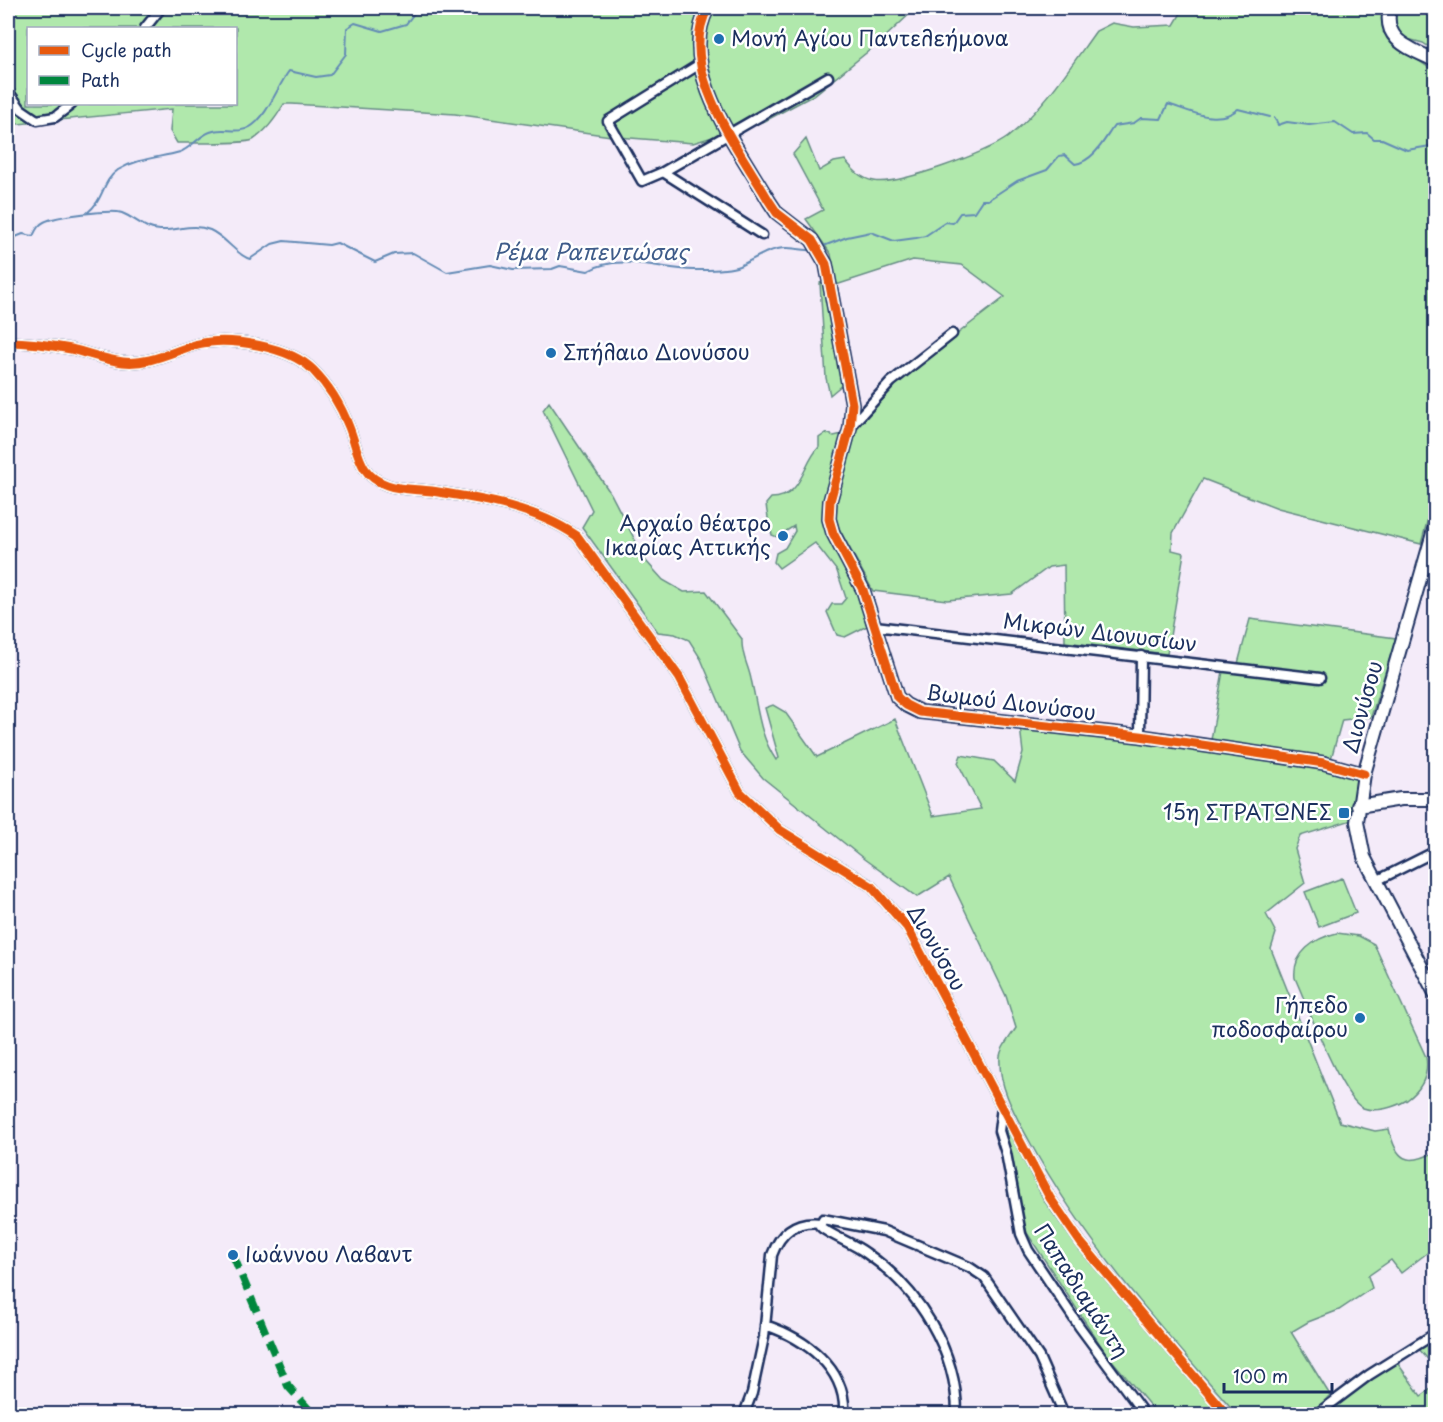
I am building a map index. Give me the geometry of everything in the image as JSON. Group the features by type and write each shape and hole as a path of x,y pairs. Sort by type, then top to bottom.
{"street":[{"path":"146,27 161,8"},
{"path":"708,8 700,28 700,64 710,98 730,133"},
{"path":"1390,8 1388,24 1393,35 1404,45 1436,61"},
{"path":"700,64 608,121 642,182 828,76"},
{"path":"8,92 21,108 37,120 55,117 71,105"},
{"name":"Βωμού Διονύσου","path":"730,133 774,209 812,240 824,258 851,395 850,428 830,501 829,519 833,533 861,585 894,692 902,701 916,711 1140,736 1324,763 1364,774"},
{"path":"663,172 762,236"},
{"path":"850,428 891,382 952,334"},
{"name":"Διονύσου","path":"8,342 54,346 124,363 147,362 200,343 225,342 278,350 299,359 325,384 337,401 350,428 360,464 373,478 398,487 470,498 539,514 557,522 577,536 679,677 740,792 780,830 871,886 907,927 1050,1198 1077,1236 1227,1414"},
{"name":"Διονύσου","path":"1436,523 1433,546 1364,774 1357,822 1361,848 1376,881 1430,972 1436,995"},
{"name":"Μικρών Διονυσίων","path":"875,626 1320,678"},
{"path":"1140,656 1140,736"},
{"path":"1358,806 1401,799 1436,799"},
{"path":"1376,881 1436,851"},
{"name":"Παπαδιαμάντη","path":"1002,1107 999,1131 1006,1153 1021,1234 1028,1250 1079,1326 1144,1414"},
{"path":"821,1223 823,1219 832,1219 884,1231 969,1267 984,1276 1039,1357 1064,1414"},
{"path":"744,1414 752,1394 765,1325 769,1268 777,1242 790,1227 799,1222 821,1223"},
{"path":"821,1223 825,1231 869,1254 899,1281 936,1330 951,1362 957,1414"},
{"path":"765,1325 800,1340 822,1357 840,1386 844,1414"},
{"path":"1317,1414 1369,1375 1436,1333"}],"green space":[{"path":"8,8 916,8 881,41 814,95 765,121 693,143 618,137 455,114 284,104 271,124 253,140 177,143 170,131 172,109 8,125"},
{"path":"1184,8 1435,8 1435,51 1423,43 1384,33 1396,45 1435,72 1436,489 1421,544 1278,508 1203,479 1173,533 1172,550 1184,553 1167,654 1065,642 1064,565 1049,567 1012,594 947,600 873,591 834,519 834,507 857,426 900,378 1005,297 962,265 913,260 836,285 831,254 806,219 823,210 793,154 806,139 819,171 834,162 845,160 858,174 874,181 902,178 942,167 998,143 1021,126 1056,87 1096,31 1112,23 1134,27 1174,25"},
{"path":"827,280 843,384 830,395 826,378 820,283"},
{"path":"549,402 611,494 646,561 663,580 684,592 706,591 742,639 762,731 776,760 779,758 765,708 773,705 785,712 817,757 895,719 933,816 981,809 958,763 961,755 994,761 1015,781 1023,753 1020,726 1325,768 1359,780 1352,820 1300,836 1295,849 1305,883 1266,914 1276,933 1271,949 1340,1122 1375,1131 1389,1129 1395,1148 1404,1158 1417,1159 1435,1152 1435,1247 1401,1273 1391,1260 1368,1276 1372,1288 1339,1310 1308,1322 1291,1332 1330,1395 1312,1414 1237,1414 1153,1317 1099,1250 1051,1179 1009,1101 1002,1079 1000,1056 1004,1045 1016,1028 1006,996 949,877 917,897 864,859 763,778 740,751 701,659 689,640 675,634 658,632 582,527 592,510 543,410"},
{"path":"826,433 834,436 842,434 824,504 861,601 867,626 845,637 837,635 827,612 832,604 841,604 846,598 837,571 815,543 779,568 774,562 776,553 785,548 795,531 794,526 777,537 772,535 766,504 771,498 781,497 795,487 819,447 819,438"},
{"path":"1250,619 1396,638 1371,717 1342,720 1331,759 1211,740 1223,671 1236,671"},
{"path":"1342,878 1356,913 1319,927 1305,892"},
{"name":"Γήπεδο ποδοσφαίρου","path":"1337,933 1359,936 1374,944 1426,1057 1425,1076 1417,1091 1407,1100 1391,1107 1380,1110 1368,1109 1354,1101 1335,1070 1295,978 1297,961 1301,954 1313,943"},
{"path":"1005,1124 1045,1202 1076,1245 1221,1414 1157,1414 1105,1352 1027,1233 1018,1201"},
{"path":"1435,1337 1435,1367 1417,1347"},
{"path":"1396,1361 1421,1396 1435,1386 1435,1414 1326,1414"}],"waterway":[{"name":"Ρέμα Ραπεντώσας","path":"87,213 93,208 109,180 118,170 141,161 180,152 202,136 215,130 240,130 250,127 267,109 289,71 316,77 330,75 346,54 347,28 355,23 382,31 406,24 418,8"},
{"name":"Ρέμα Ραπεντώσας","path":"821,247 847,237 871,232 894,241 925,236 946,222 953,223 960,213 974,212 982,200 988,200 1017,181 1047,170 1059,156 1065,155 1075,164 1088,159 1114,126 1134,123 1141,118 1161,119 1168,104 1212,117 1230,114 1238,109 1270,117"},
{"name":"Ρέμα Ραπεντώσας","path":"1275,118 1278,125 1287,122 1309,125 1335,122 1353,134 1367,133 1374,139 1382,139 1407,150 1436,145"},
{"name":"Ρέμα Ραπεντώσας","path":"8,240 23,234 33,236 40,225 50,220 71,215 116,212 155,229 197,227 210,230 250,259 272,244 284,241 329,245 337,243 375,262 394,254 413,253 447,272 490,265 513,270 552,269 560,266 588,271 612,263 639,263 680,269 716,270 739,266 767,252 780,249 813,250"}],"marked path":[{"path":"233,1255 288,1386 313,1414"}],"cycle path":[{"path":"708,8 700,31 699,56 715,107 742,157 777,213 812,240 826,264 852,404 850,428 830,501 829,519 833,533 863,590 897,697 920,712 1140,736 1324,763 1364,774"},
{"path":"8,342 55,346 123,362 152,359 198,344 226,341 259,345 290,355 313,370 334,397 349,427 361,462 377,481 398,488 451,494 508,506 544,518 577,536 679,677 740,792 780,830 871,886 907,927 1050,1198 1081,1243 1226,1414"}],"place":[{"name":"Μονή Αγίου Παντελεήμονα","path":"719,39"},
{"name":"Σπήλαιο Διονύσου","path":"551,353"},
{"name":"Αρχαίο θέατρο Ικαρίας Αττικής","path":"783,536"},
{"name":"15η ΣΤΡΑΤΩΝΕΣ","path":"1344,813"},
{"name":"Γήπεδο ποδοσφαίρου","path":"1360,1018"},
{"name":"Ιωάννου Λαβαντ","path":"233,1255"}]}
